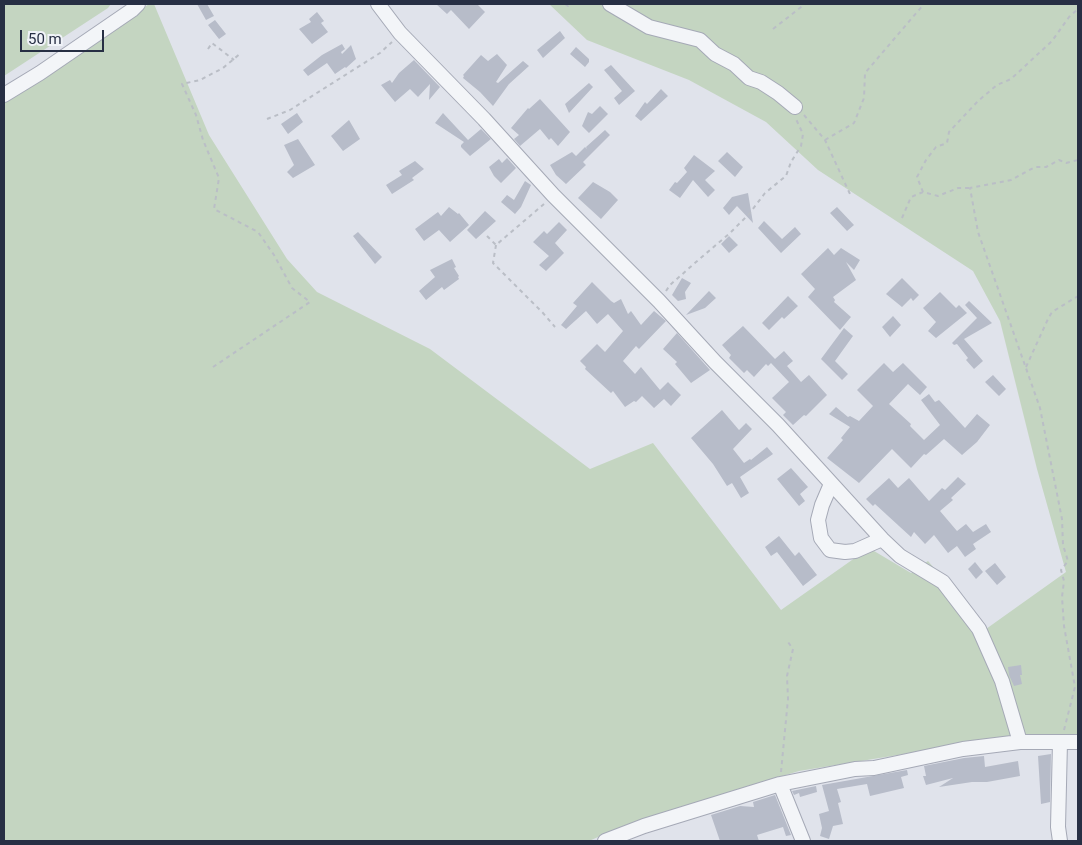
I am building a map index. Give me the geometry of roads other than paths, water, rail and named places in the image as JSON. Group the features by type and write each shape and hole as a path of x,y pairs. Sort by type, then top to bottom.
{"street":[{"path":"4,95 48,68 138,4"},
{"path":"378,4 400,34 504,140 553,195 659,301 715,362 778,425 882,539 900,556 943,582 978,629 1002,681 1020,742"},
{"path":"610,4 649,27 700,40 715,54 734,64 749,78 761,82 795,107"},
{"path":"831,484 818,520 821,538 830,550 855,551 882,539"},
{"path":"605,841 644,826 780,784 855,769 874,768 963,749 1020,742 1078,742"},
{"path":"1060,742 1058,827 1060,841"},
{"path":"780,784 803,841"}]}
